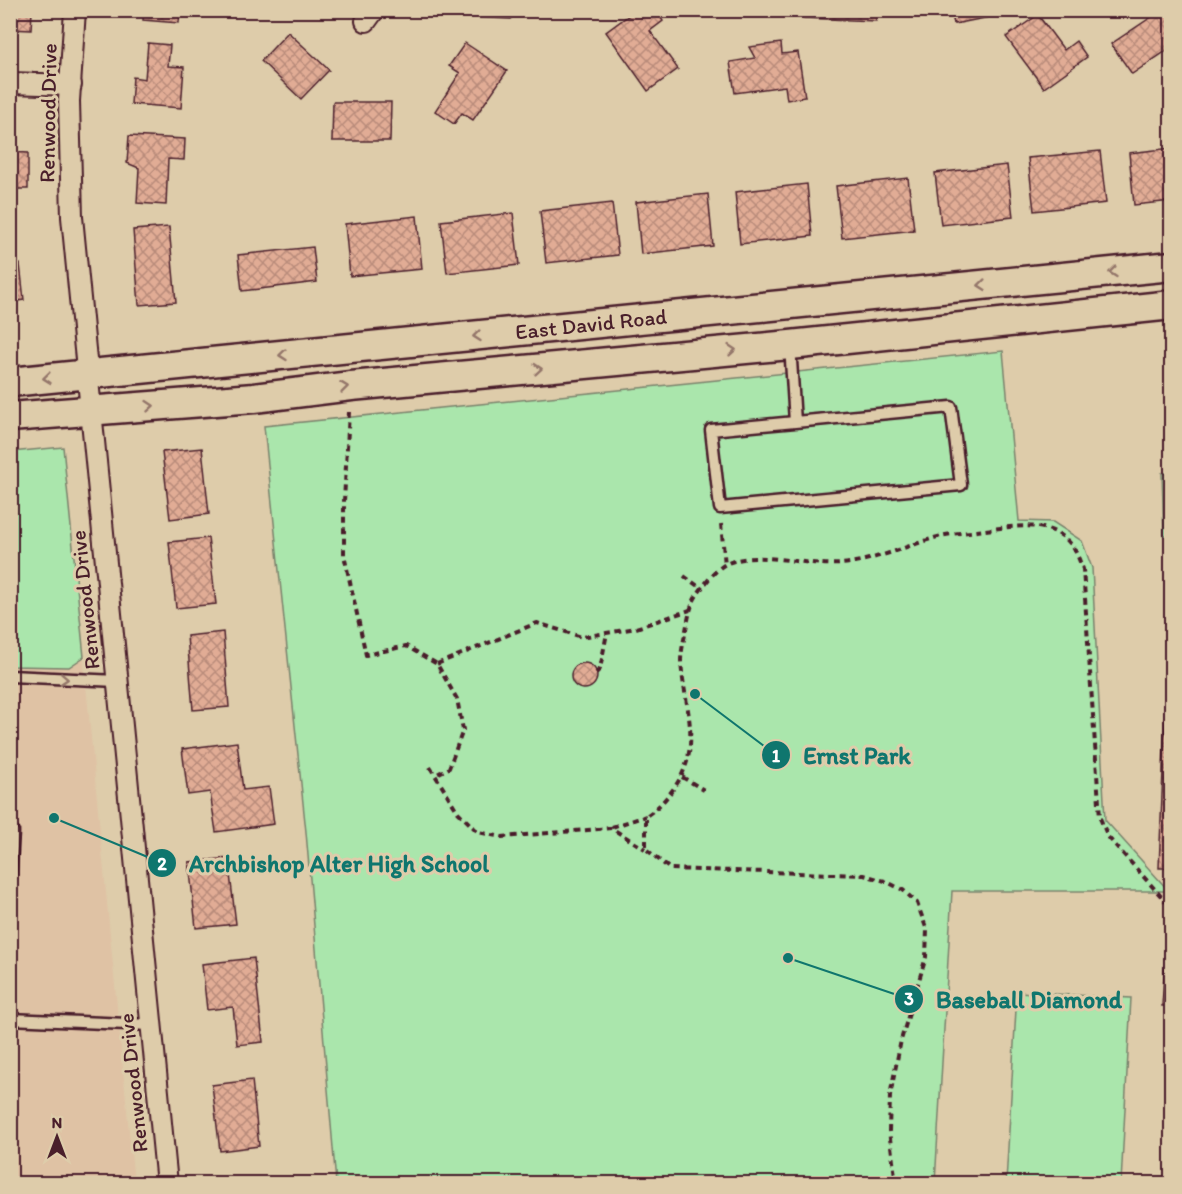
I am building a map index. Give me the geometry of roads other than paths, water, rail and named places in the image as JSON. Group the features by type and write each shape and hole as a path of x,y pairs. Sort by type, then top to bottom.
{"street":[{"name":"Renwood Drive","path":"75,10 69,101 72,217 167,1184"},
{"path":"10,83 71,85"},
{"name":"East David Road","path":"10,382 1172,266"},
{"path":"786,304 790,345"},
{"name":"East David Road","path":"10,417 254,398 351,386 790,345 1172,305"}],"lane":[{"path":"790,345 795,422"},
{"path":"951,407 961,484 720,508 711,430 795,422 951,407"},
{"path":"10,676 117,681"},
{"path":"10,878 14,832"},
{"path":"10,1019 151,1025"}],"place":[{"name":"Ernst Park","path":"695,694"},
{"name":"Archbishop Alter High School","path":"54,818"},
{"name":"Baseball Diamond","path":"788,958"}]}
